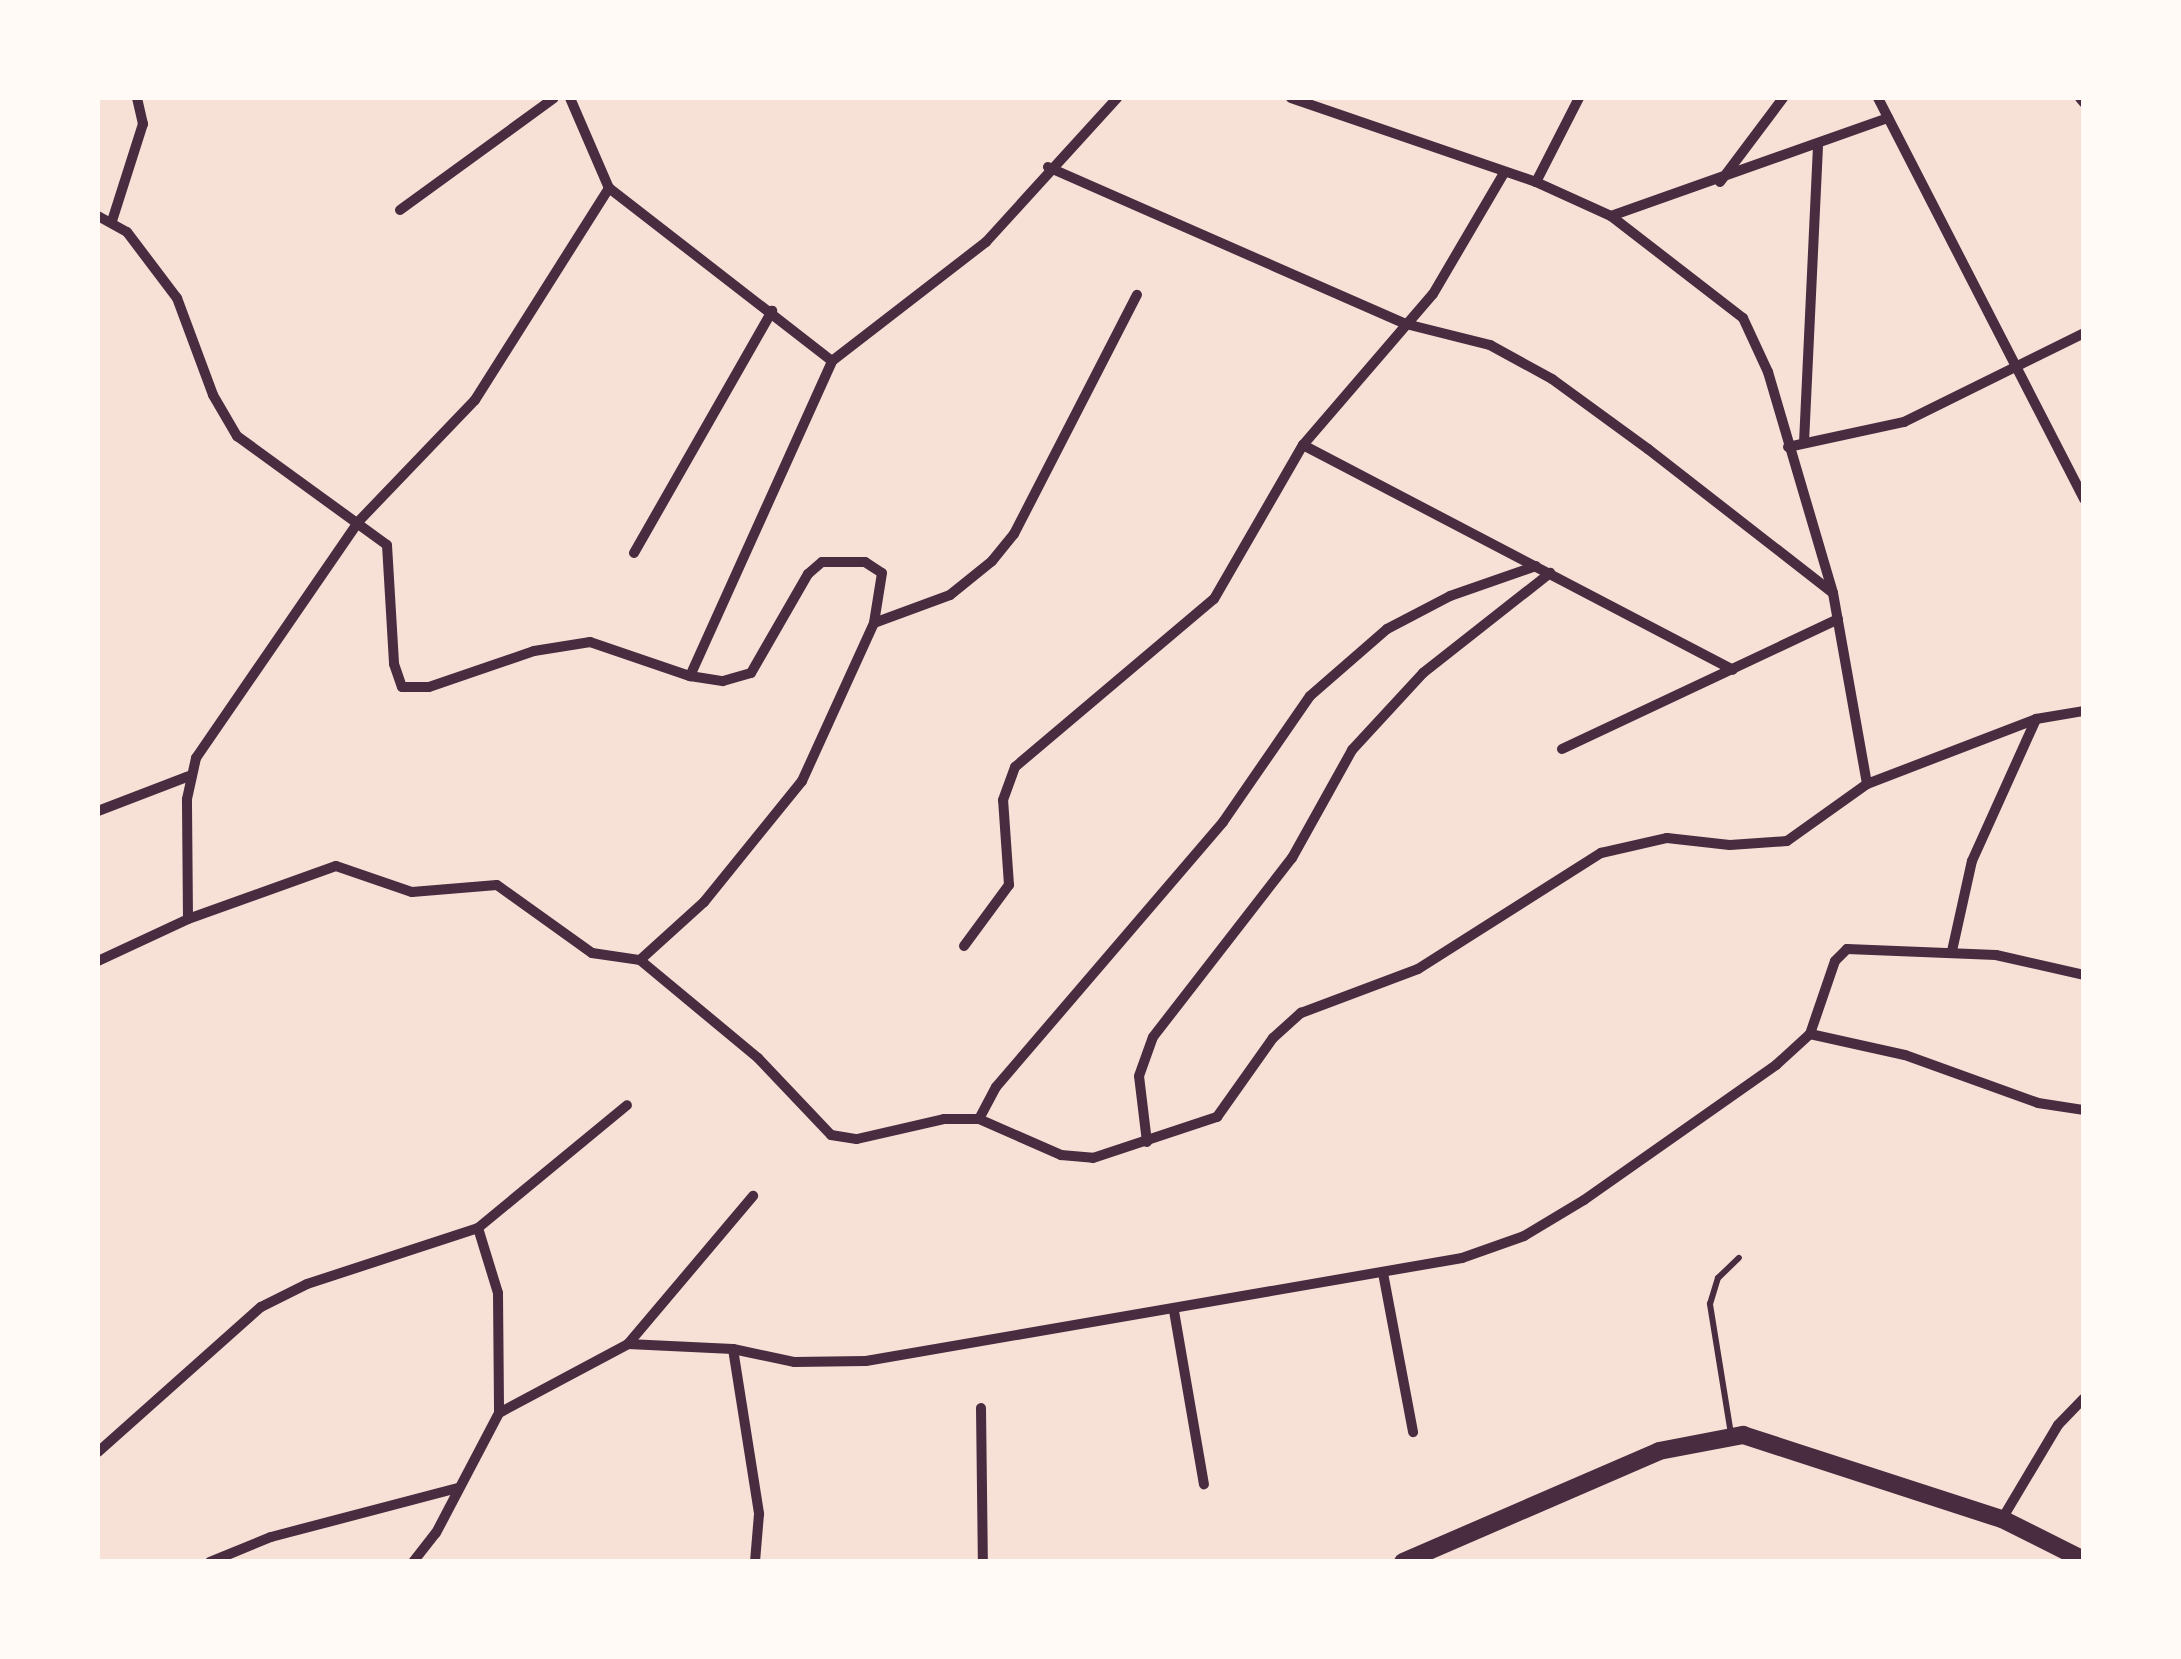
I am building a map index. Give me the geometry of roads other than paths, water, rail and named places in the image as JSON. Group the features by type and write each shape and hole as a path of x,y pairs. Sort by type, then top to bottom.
{"street":[{"path":"112,221 143,124 138,98"},
{"path":"400,210 554,98"},
{"path":"570,98 609,188 772,310 832,361"},
{"path":"690,676 832,361 986,242 1048,167 1117,98"},
{"path":"1291,98 1536,182 1610,216 1743,318 1768,372 1833,593 1857,747 1867,784"},
{"path":"1536,182 1579,98"},
{"path":"1720,182 1783,98"},
{"path":"1878,98 2084,499"},
{"path":"1610,216 1818,148 1888,118"},
{"path":"1804,443 1818,148"},
{"path":"1048,167 1406,324 1490,345 1552,379 1833,593"},
{"path":"964,946 1008,885 1002,800 1014,767 1214,599 1303,445 1433,294 1504,173"},
{"path":"188,919 189,776 358,522 475,400 609,188"},
{"path":"98,216 112,221 177,298 213,395 238,436 386,545 394,664 402,687 429,688 534,651 590,642 690,676 724,681 751,674 808,574 822,562 866,562 882,573 874,623 802,781 704,902 640,960"},
{"path":"874,623 950,596 992,561 1014,534 1138,295"},
{"path":"634,553 772,310"},
{"path":"1788,448 1904,422 2084,333"},
{"path":"1303,445 1733,670"},
{"path":"979,1119 996,1087 1223,822 1310,696 1387,629 1450,596 1536,566"},
{"path":"1147,1142 1139,1076 1153,1037 1292,858 1352,750 1423,674 1550,572"},
{"path":"1562,748 1838,619"},
{"path":"98,962 188,919 347,867 412,892 496,885 592,953 640,960 758,1058 831,1134 857,1139 944,1119 979,1119 1074,1158 1206,1124 1228,1108 1273,1038 1301,1013 1418,968 1601,853 1667,838 1730,845 1787,841 1867,784 2036,719 2084,711"},
{"path":"1952,951 1972,861 2036,719"},
{"path":"98,811 189,776"},
{"path":"628,1344 733,1349 794,1362 866,1361 1174,1311 1462,1258 1524,1236 1776,1065 1810,1034 1842,952 1864,946 1952,951 2084,975"},
{"path":"1810,1034 1905,1055 2038,1103 2084,1110"},
{"path":"98,1452 283,1294 478,1228 627,1105"},
{"path":"499,1412 628,1344 753,1196"},
{"path":"413,1562 499,1412 498,1293 478,1228"},
{"path":"1383,1273 1413,1432"},
{"path":"1174,1311 1204,1484"},
{"path":"733,1349 758,1514 755,1562"},
{"path":"2002,1519 2058,1425 2084,1398"},
{"path":"981,1408 983,1562"},
{"path":"1403,1562 1658,1451 1731,1436 1781,1443 2002,1519 2084,1560"},
{"path":"210,1562 271,1537 458,1488"}],"lane":[{"path":"1731,1436 1710,1304 1718,1278 1739,1258"}]}
